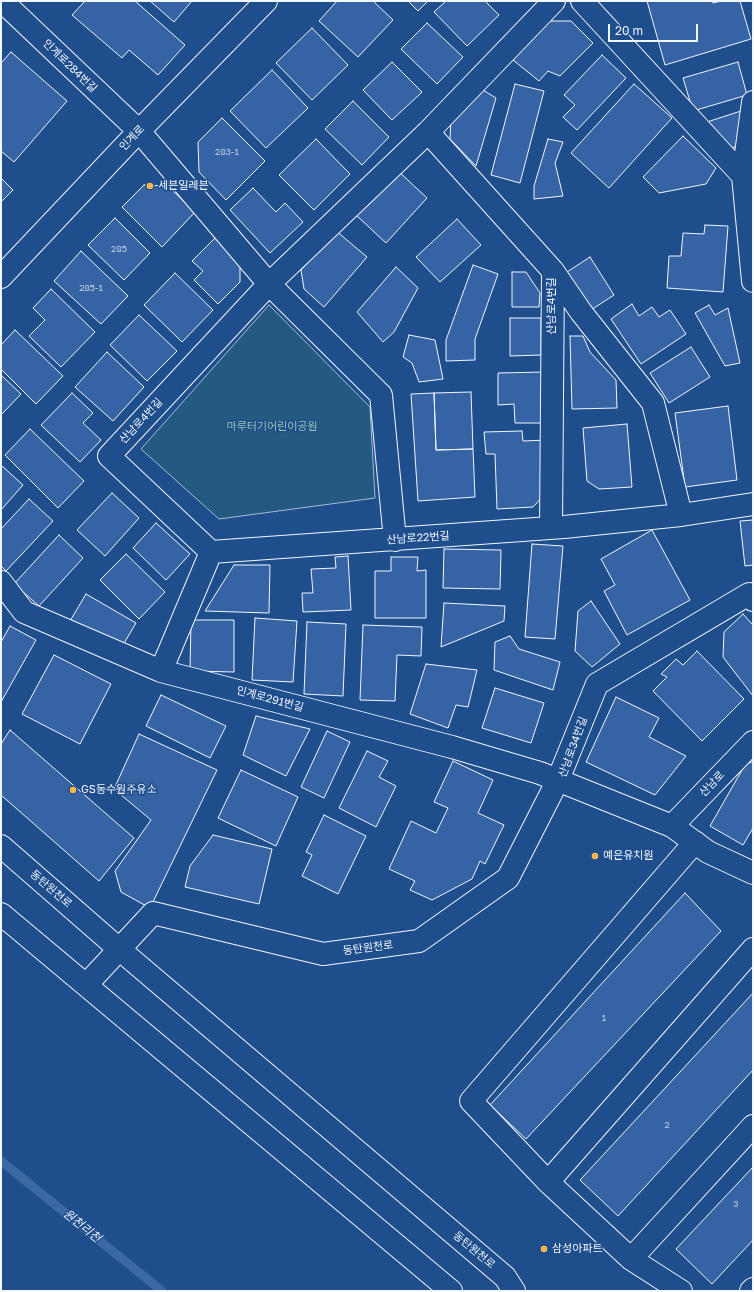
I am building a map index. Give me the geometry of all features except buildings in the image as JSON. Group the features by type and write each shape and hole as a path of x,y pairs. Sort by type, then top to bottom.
{"street":[{"name":"인계로284번길","path":"2,1 139,131"},
{"name":"인계로","path":"1,277 139,131 266,1"},
{"name":"산남로4번길","path":"211,552 109,456 269,284 428,132 554,1"},
{"path":"582,1 743,176"},
{"path":"753,102 743,176 753,281"},
{"path":"139,131 269,284 381,395 395,540"},
{"name":"산남로4번길","path":"428,132 553,271 551,528"},
{"path":"553,271 581,312 653,403 681,515"},
{"name":"산남로22번길","path":"211,552 551,528 681,515 753,504"},
{"path":"161,671 211,552"},
{"name":"인계로291번길","path":"1,582 24,612 161,671 452,747 558,780"},
{"name":"산남로34번길","path":"753,600 749,594 598,684 558,780 672,826 708,852 753,873"},
{"name":"산남로","path":"672,826 753,742"},
{"name":"동탄원천로","path":"87,984 153,913 323,954 419,941 508,878 558,780"},
{"path":"681,1291 631,1259 548,1182 470,1102 695,842"},
{"name":"동탄원천로","path":"1,846 119,949 505,1277 514,1291"},
{"path":"1,914 87,984 451,1291"},
{"path":"548,1182 753,949"},
{"path":"631,1259 753,1126"}],"green space":[{"name":"마루터기어린이공원","path":"269,305 370,407 375,498 219,519 141,449"}],"waterway":[{"name":"원천리천","path":"1,1161 162,1291"}],"place":[{"name":"세븐일레븐","path":"150,186"},
{"name":"GS동수원주유소","path":"73,790"},
{"name":"예은유치원","path":"595,856"},
{"name":"삼성아파트","path":"544,1249"}]}
